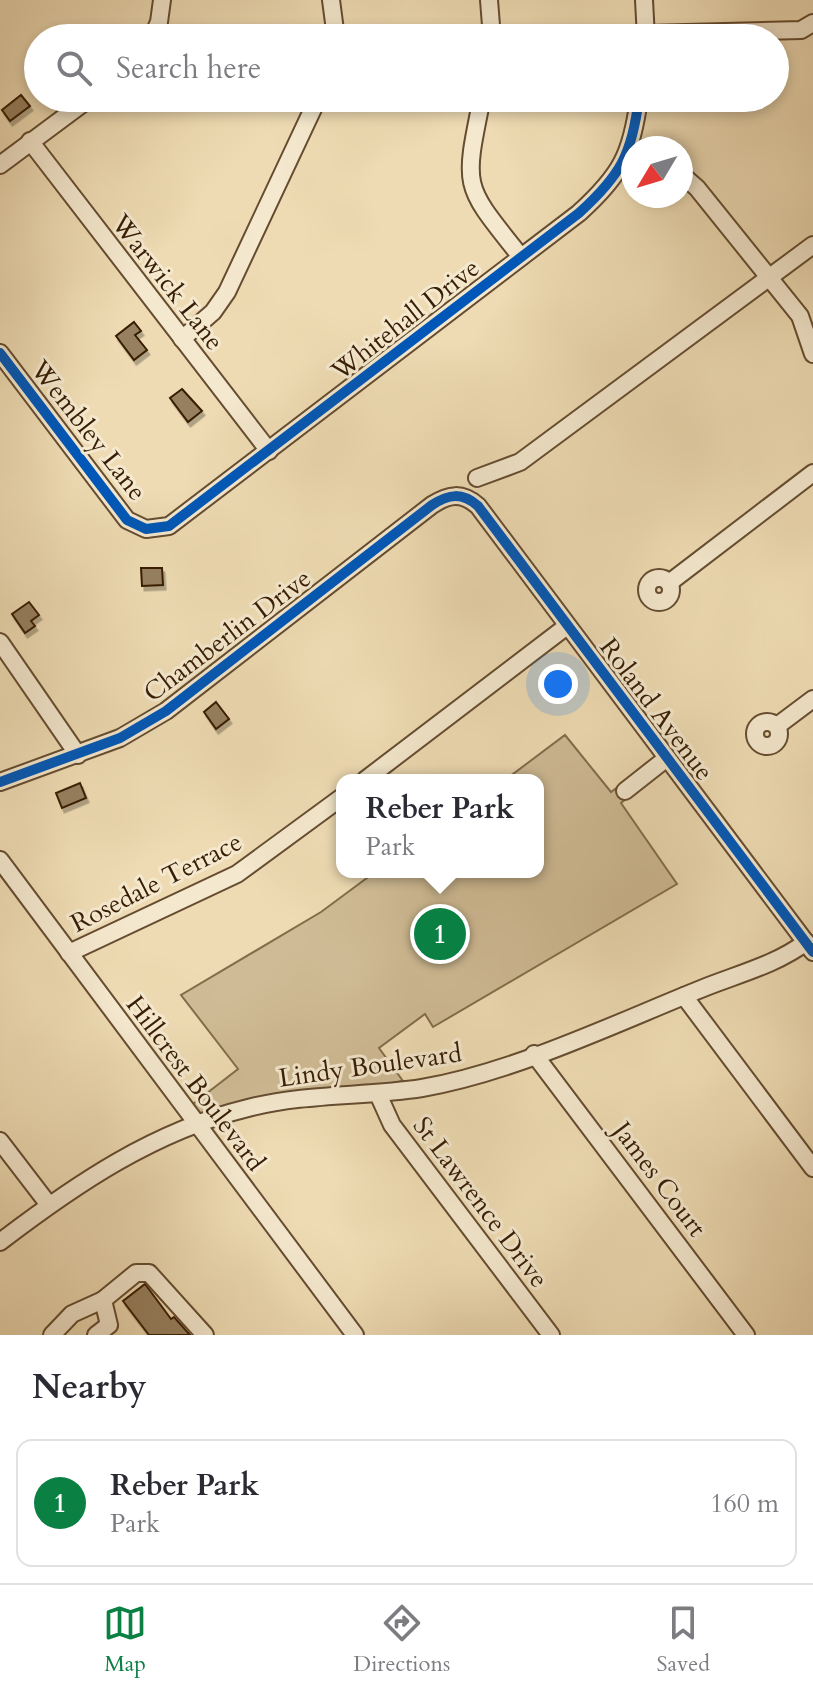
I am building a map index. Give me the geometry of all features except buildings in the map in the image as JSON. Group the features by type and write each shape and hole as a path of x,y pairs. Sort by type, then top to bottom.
{"street":[{"path":"156,24 162,0"},
{"path":"331,0 334,24"},
{"path":"489,0 491,24"},
{"path":"644,0 646,24"},
{"path":"789,30 801,30 813,23"},
{"path":"0,165 70,112"},
{"path":"182,339 213,312 227,292 311,112"},
{"path":"479,112 469,162 470,185 478,203 521,257"},
{"name":"Whitehall Drive","path":"633,136 637,112"},
{"name":"Warwick Lane","path":"30,141 269,451"},
{"name":"Whitehall Drive","path":"146,529 169,526 269,451 521,257 608,187 621,168"},
{"path":"693,184 800,316 813,354"},
{"path":"477,478 520,462 813,245"},
{"name":"Wembley Lane","path":"0,353 127,520 146,529"},
{"path":"669,583 813,473"},
{"name":"Chamberlin Drive","path":"0,782 120,738 166,711 432,505 448,496 463,496"},
{"name":"Roland Avenue","path":"463,496 478,506 809,947"},
{"path":"373,774 567,626"},
{"path":"0,642 78,755"},
{"path":"777,726 813,699"},
{"path":"625,791 667,758"},
{"name":"Rosedale Terrace","path":"69,953 237,874 336,801"},
{"name":"Hillcrest Boulevard","path":"0,860 355,1335"},
{"name":"Lindy Boulevard","path":"0,1242 49,1205 150,1143 196,1124 261,1105 378,1094 464,1078 534,1054 809,947"},
{"path":"684,996 813,1168"},
{"name":"James Court","path":"534,1054 746,1335"},
{"name":"St Lawrence Drive","path":"378,1094 392,1125 551,1335"},
{"path":"0,1141 49,1205"},
{"path":"52,1335 72,1314 103,1300 136,1273 149,1273 205,1335"},
{"path":"103,1300 106,1332"}],"shaded area":[{"path":"565,735 611,792 631,777 640,788 621,803 677,884 433,1027 425,1014 379,1048 403,1081 195,1121 189,1107 238,1069 181,995 321,912 367,878 544,878 544,774 513,774"}],"cycle path":[{"path":"0,353 127,520 146,529 169,526 579,213 615,175 628,149 637,112"},
{"path":"0,782 120,738 166,711 432,505 450,497 461,497 478,506 813,952"}],"place":[{"name":"Reber Park","path":"440,934"}]}
